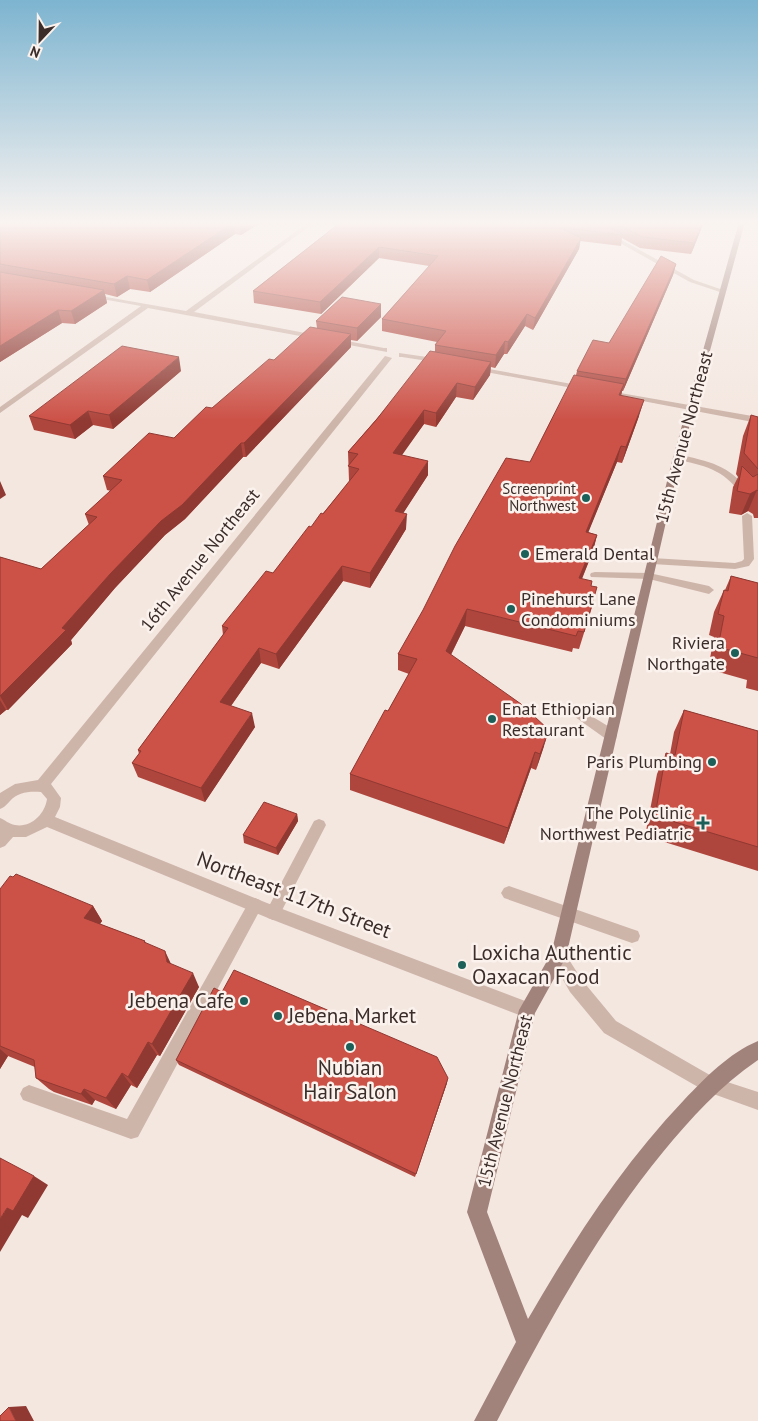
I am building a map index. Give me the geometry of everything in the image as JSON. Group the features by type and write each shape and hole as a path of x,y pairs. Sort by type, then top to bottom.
{"street":[{"path":"188,313 222,288"},
{"path":"715,288 723,291"},
{"name":"15th Avenue Northeast","path":"526,1341 477,1212 527,1010 558,957 677,457 723,291"},
{"path":"78,293 446,362"},
{"path":"0,411 147,305"},
{"name":"16th Avenue Northeast","path":"41,786 393,352"},
{"path":"464,366 758,420"},
{"path":"677,457 725,470 735,478 746,493"},
{"path":"652,561 726,566 745,564 749,559 747,516"},
{"path":"595,575 649,576 709,590"},
{"path":"575,711 610,735"},
{"path":"1,800 19,788 28,785 41,786 51,792 54,798 54,805 46,820 28,830 3,832"},
{"name":"Northeast 117th Street","path":"46,820 272,913 527,1010"},
{"path":"272,913 319,825"},
{"path":"509,893 632,936"},
{"path":"29,1094 131,1130 255,905"},
{"path":"558,957 576,986 610,1027 711,1085 758,1101"},
{"path":"485,1421 526,1341 592,1234 650,1152 711,1085 758,1050"}],"building":[{"path":"0,288 94,288 104,290 71,311 58,310 0,346"},
{"path":"256,288 335,288 320,302 253,291"},
{"path":"409,288 552,288 535,318 527,314 508,342 505,341 496,355 435,345 446,331 382,319"},
{"path":"642,288 665,288 626,379 577,371 593,340 609,343"},
{"path":"342,297 381,304 357,328 316,321"},
{"path":"310,327 351,334 244,443 241,443 182,505 161,521 62,628 66,630 0,696 0,557 41,569 97,517 85,514 122,480 103,476 149,433 174,438 206,407 212,408 269,359 274,360"},
{"path":"122,346 179,357 109,415 88,411 70,425 29,416"},
{"path":"430,351 491,362 475,387 457,383 436,413 424,410 393,453 428,461 395,511 407,514 370,573 342,566 276,654 259,648 220,702 252,713 201,788 132,763 141,751 138,750 228,628 222,626 266,571 273,573 309,526 311,527 321,513 323,514 359,469 348,466 358,454 348,452 377,419"},
{"path":"574,375 624,384 619,395 644,400 626,447 621,446 586,532 597,535 579,578 592,581 591,586 597,587 584,632 578,631 576,636 467,609 446,651 521,704 549,730 540,754 535,752 508,828 350,774 385,710 388,711 417,659 398,654 423,610 455,546 506,458 530,462"},
{"path":"751,415 758,417 758,469 744,453"},
{"path":"742,466 753,477 758,474 758,491 750,494 737,491"},
{"path":"731,576 758,583 758,658 718,647 724,616 718,614 724,590 728,591"},
{"path":"684,710 758,731 758,847 655,816 666,753 675,755"},
{"path":"264,802 297,814 276,848 243,835"},
{"path":"16,874 93,906 84,918 145,941 165,951 167,962 193,973 152,1044 148,1042 128,1077 122,1073 106,1098 84,1089 81,1094 36,1078 34,1060 0,1046 0,889 10,876 13,877"},
{"path":"234,970 437,1057 448,1078 416,1174 176,1060 214,988 222,992"},
{"path":"0,1158 34,1176 13,1211 7,1208 0,1219"},
{"path":"9,1407 16,1421 0,1421 0,1416"}],"place":[{"name":"Screenprint Northwest","path":"586,498"},
{"name":"Emerald Dental","path":"525,554"},
{"name":"Pinehurst Lane Condominiums","path":"511,609"},
{"name":"Riviera Northgate","path":"735,653"},
{"name":"Enat Ethiopian Restaurant","path":"492,719"},
{"name":"Paris Plumbing","path":"712,762"},
{"name":"The Polyclinic Northwest Pediatric","path":"703,823"},
{"name":"Loxicha Authentic Oaxacan Food","path":"462,965"},
{"name":"Jebena Cafe","path":"244,1001"},
{"name":"Jebena Market","path":"278,1016"},
{"name":"Nubian Hair Salon","path":"350,1047"}]}
